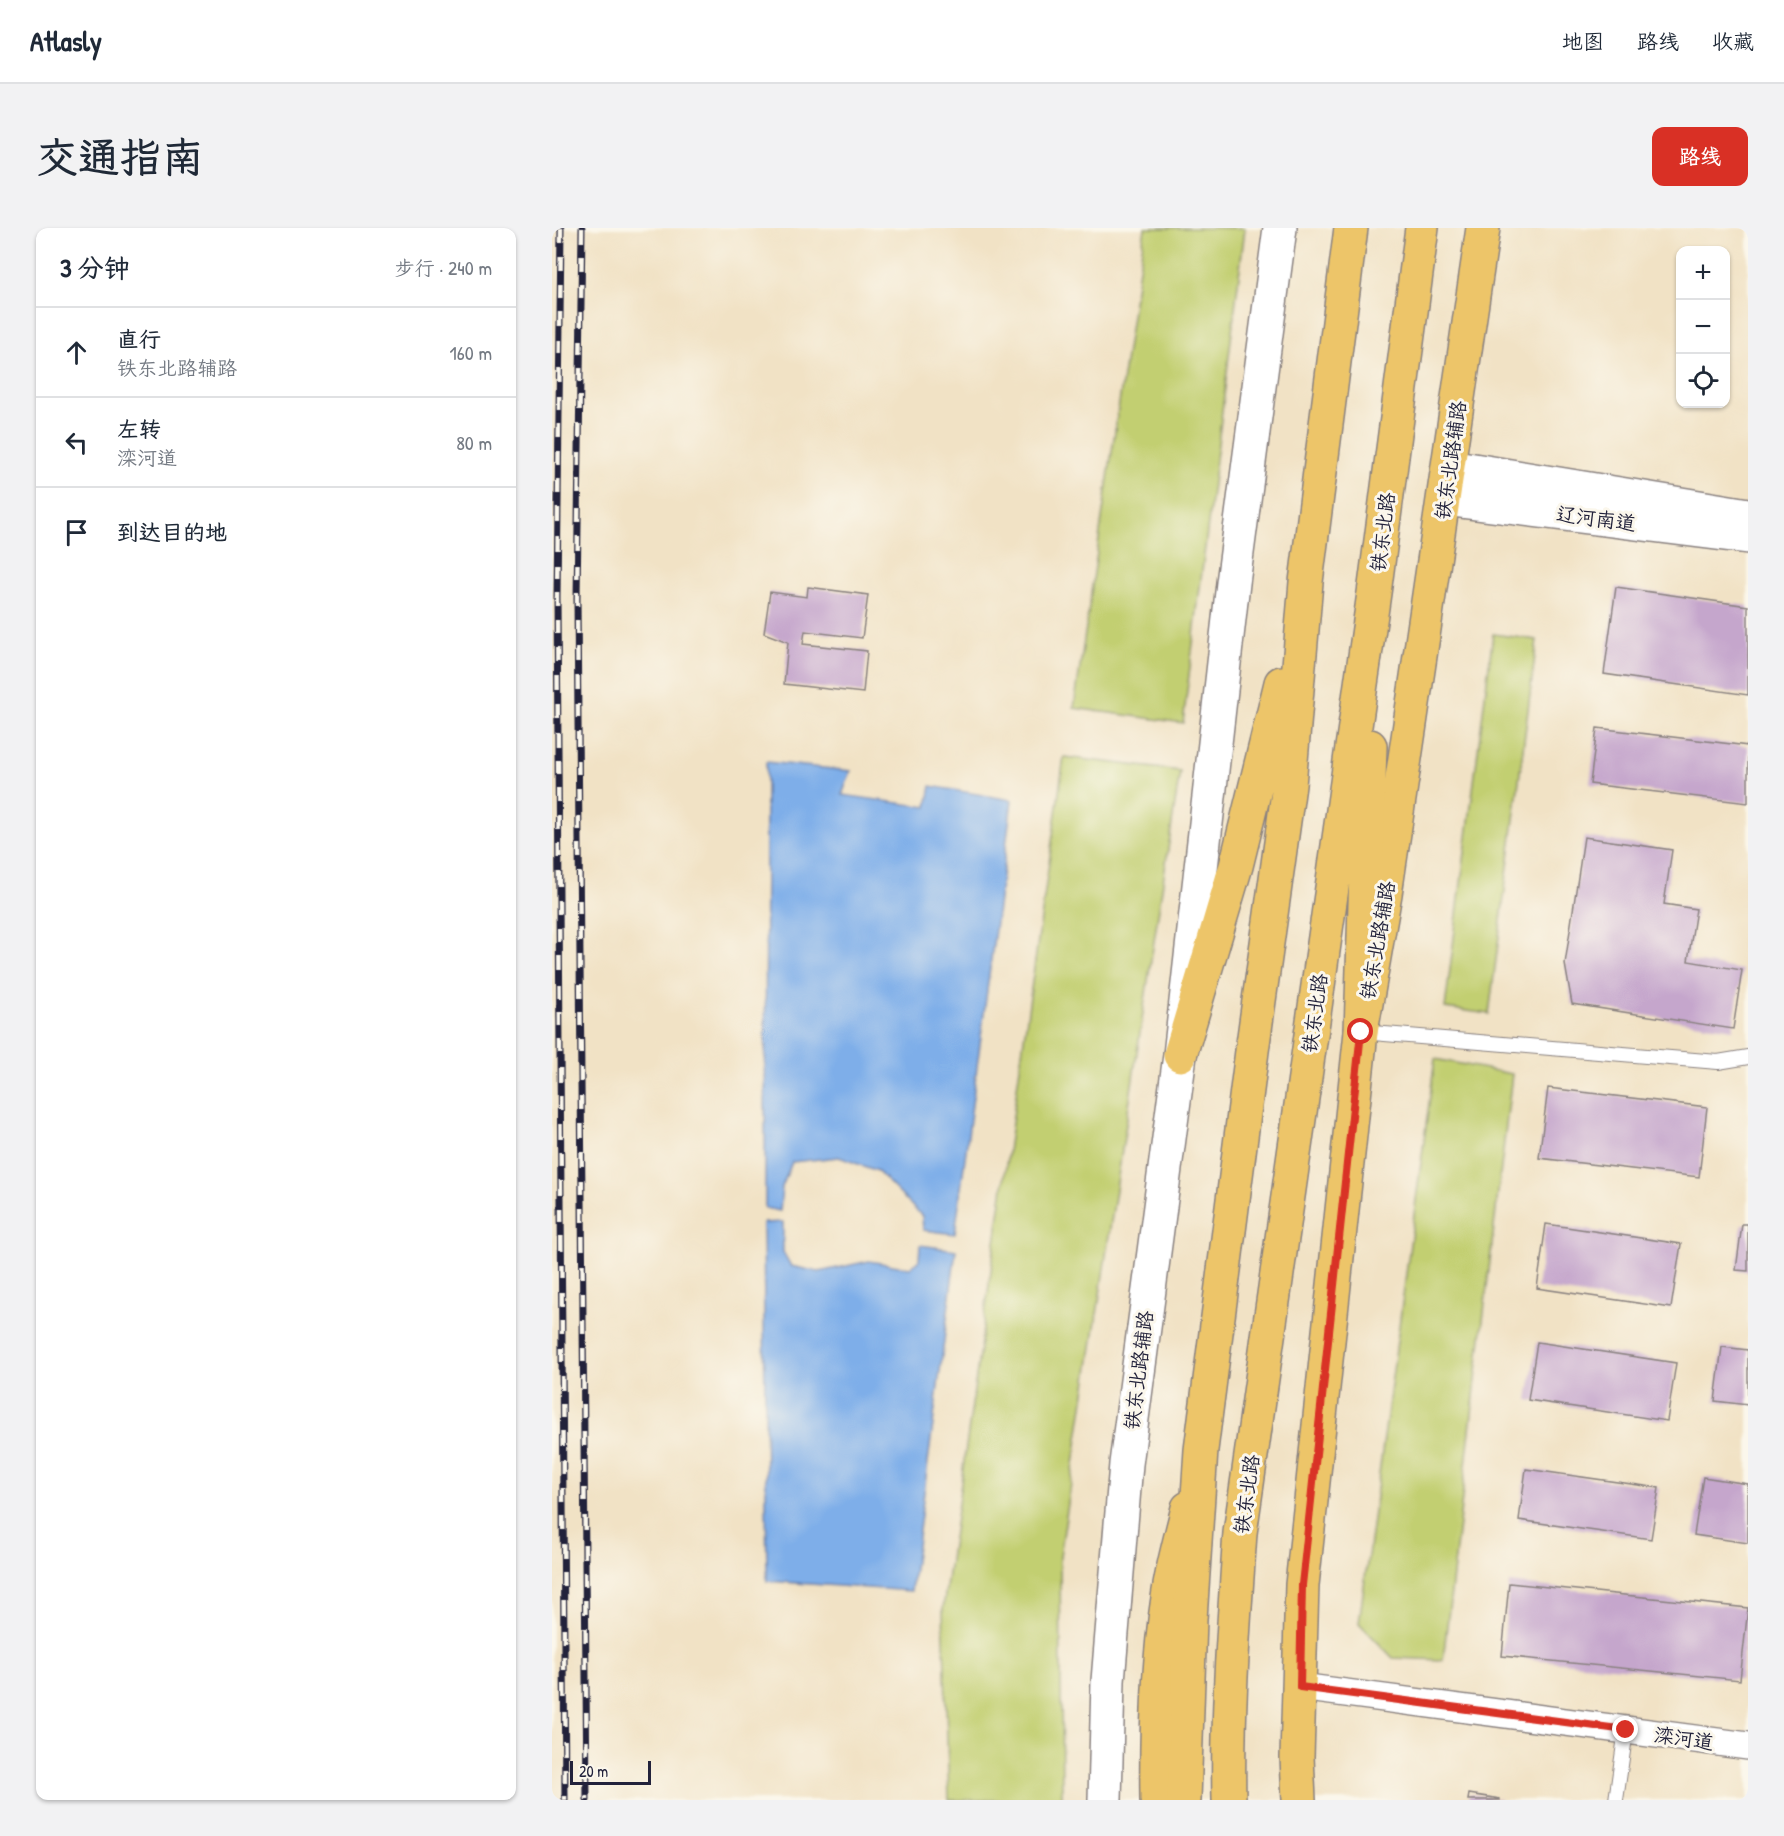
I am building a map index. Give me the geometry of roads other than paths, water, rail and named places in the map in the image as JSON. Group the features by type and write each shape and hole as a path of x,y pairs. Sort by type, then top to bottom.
{"main road":[{"path":"1184,1800 1190,1619 1201,1450 1289,785 1306,582 1351,228"},
{"name":"铁东北路","path":"1229,1800 1228,1743 1240,1533 1375,586 1422,228"},
{"name":"铁东北路辅路","path":"1299,1800 1297,1757 1302,1585 1361,1032 1385,894 1483,228"},
{"path":"1180,1055 1236,866 1306,582"},
{"path":"1361,1032 1375,586"},
{"path":"1157,1800 1156,1766 1161,1660 1168,1596 1201,1450"}],"street":[{"name":"铁东北路辅路","path":"1105,1800 1107,1681 1126,1464 1180,1055 1233,583 1280,228"},
{"name":"辽河南道","path":"1449,466 1748,515"},
{"name":"辽河南道","path":"1444,499 1748,537"},
{"name":"滦河道","path":"1300,1687 1748,1746"}],"lane":[{"path":"1361,1032 1718,1062 1748,1056"},
{"path":"1616,1800 1626,1730"}],"water":[{"path":"766,762 851,771 842,795 927,807 931,786 1012,800 955,1234 923,1230 922,1216 877,1171 839,1157 792,1162 782,1187 780,1211 765,1208"},
{"path":"783,1222 783,1252 791,1266 819,1272 869,1261 910,1268 919,1260 920,1245 956,1250 911,1591 767,1581 763,1223"}],"railway":[{"path":"561,228 557,597 565,1800"},
{"path":"582,228 577,599 587,1800"}]}
